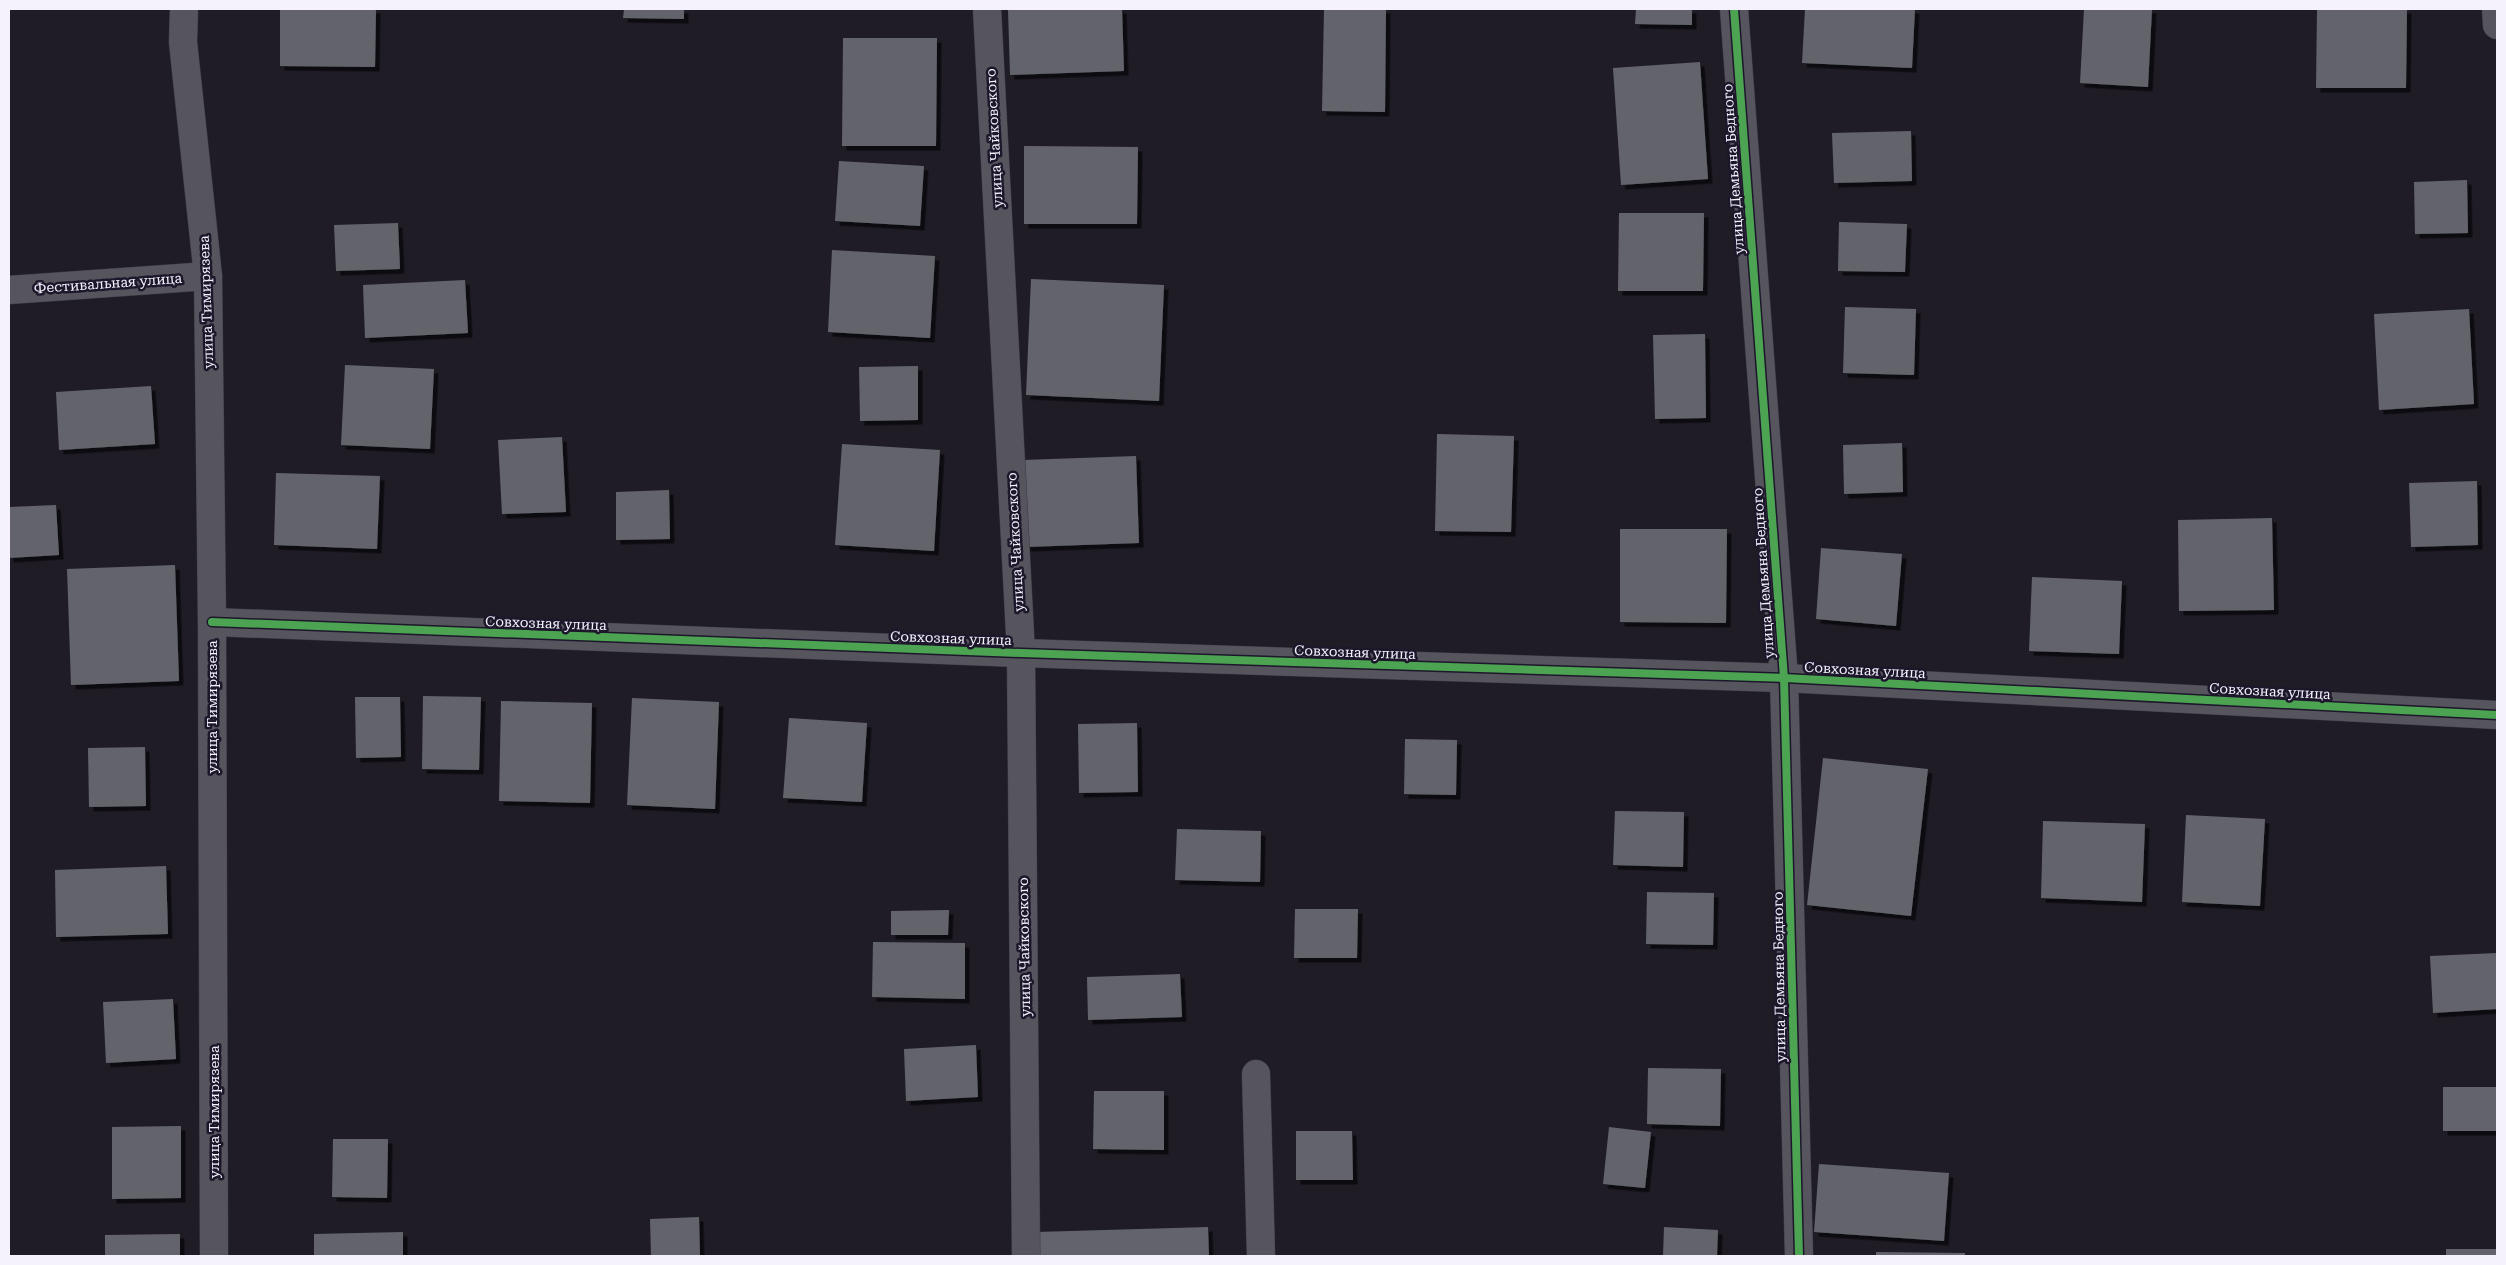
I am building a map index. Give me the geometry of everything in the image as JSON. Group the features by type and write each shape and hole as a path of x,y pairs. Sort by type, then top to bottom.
{"street":[{"name":"улица Тимирязева","path":"184,9 183,42 208,276 212,622 214,1256"},
{"name":"улица Чайковского","path":"987,9 1021,653 1026,1256"},
{"name":"улица Демьяна Бедного","path":"1734,9 1784,678 1799,1256"},
{"path":"2496,9 2497,25"},
{"name":"Фестивальная улица","path":"9,290 208,276"},
{"name":"Совхозная улица","path":"212,622 1021,653 1784,678 2497,715"},
{"path":"1256,1074 1261,1256"}],"building":[{"path":"280,9 376,9 375,67 280,66"},
{"path":"624,9 684,9 684,19 623,18"},
{"path":"1008,9 1122,9 1124,71 1010,75"},
{"path":"1324,9 1386,9 1385,112 1322,111"},
{"path":"1636,9 1692,9 1692,25 1635,24"},
{"path":"1805,9 1915,9 1912,68 1802,63"},
{"path":"2084,9 2152,9 2148,87 2080,83"},
{"path":"2317,9 2407,9 2406,88 2316,88"},
{"path":"843,38 937,38 936,146 842,146"},
{"path":"1700,62 1708,179 1621,185 1613,68"},
{"path":"1911,131 1912,181 1834,183 1832,133"},
{"path":"1024,146 1138,147 1137,224 1024,224"},
{"path":"839,161 924,166 920,226 835,221"},
{"path":"2467,180 2468,233 2415,234 2414,182"},
{"path":"1619,213 1704,213 1703,291 1618,291"},
{"path":"1839,222 1907,224 1905,272 1838,271"},
{"path":"398,223 400,269 336,271 334,225"},
{"path":"832,250 935,256 930,338 828,332"},
{"path":"1031,279 1164,285 1159,401 1026,395"},
{"path":"465,280 468,333 365,338 363,285"},
{"path":"1845,307 1916,309 1914,375 1843,373"},
{"path":"2469,309 2474,404 2379,410 2374,314"},
{"path":"1705,334 1706,418 1655,419 1653,335"},
{"path":"345,365 434,369 430,449 341,445"},
{"path":"918,366 918,420 860,421 859,367"},
{"path":"151,386 155,444 59,450 56,392"},
{"path":"1437,434 1514,436 1511,532 1435,531"},
{"path":"562,437 566,512 502,514 498,440"},
{"path":"1902,443 1903,492 1844,494 1843,445"},
{"path":"842,444 940,450 934,551 835,545"},
{"path":"1136,456 1139,543 1026,547 1023,460"},
{"path":"276,473 380,476 377,549 274,545"},
{"path":"2477,481 2478,545 2411,547 2409,483"},
{"path":"669,490 670,539 616,540 616,492"},
{"path":"56,505 59,555 9,558 9,507"},
{"path":"2272,518 2274,610 2179,611 2178,520"},
{"path":"1620,529 1727,529 1726,623 1620,622"},
{"path":"1821,548 1902,554 1896,626 1816,619"},
{"path":"175,565 179,681 71,685 67,569"},
{"path":"2032,577 2122,581 2119,654 2029,651"},
{"path":"423,696 481,697 479,770 422,769"},
{"path":"355,697 400,697 401,757 356,758"},
{"path":"632,698 719,702 715,809 627,805"},
{"path":"501,701 592,703 590,803 499,801"},
{"path":"789,718 867,723 862,802 783,798"},
{"path":"1137,723 1138,792 1079,793 1078,724"},
{"path":"1405,739 1457,740 1456,795 1404,794"},
{"path":"145,747 146,806 89,807 88,748"},
{"path":"1823,758 1928,769 1911,916 1807,905"},
{"path":"1615,811 1684,812 1683,867 1613,865"},
{"path":"2186,815 2265,819 2260,906 2182,902"},
{"path":"2043,821 2145,824 2142,902 2041,898"},
{"path":"1177,829 1261,831 1260,882 1175,880"},
{"path":"166,866 168,934 56,937 55,870"},
{"path":"1647,892 1714,893 1713,945 1646,944"},
{"path":"1295,909 1358,909 1357,958 1294,958"},
{"path":"949,910 948,935 891,935 891,911"},
{"path":"873,942 965,943 965,999 872,997"},
{"path":"2497,953 2497,1009 2433,1013 2430,956"},
{"path":"1180,974 1182,1017 1088,1020 1087,977"},
{"path":"173,999 176,1059 106,1063 103,1002"},
{"path":"976,1045 978,1097 906,1101 904,1049"},
{"path":"1648,1068 1721,1069 1720,1126 1647,1124"},
{"path":"2443,1087 2497,1087 2497,1131 2443,1131"},
{"path":"1094,1091 1164,1091 1164,1150 1093,1149"},
{"path":"181,1126 181,1198 112,1199 112,1127"},
{"path":"1609,1127 1651,1132 1645,1188 1603,1184"},
{"path":"1296,1131 1352,1131 1353,1180 1296,1180"},
{"path":"333,1139 388,1139 387,1198 332,1197"},
{"path":"1819,1164 1949,1173 1944,1241 1814,1232"},
{"path":"699,1217 700,1256 651,1256 650,1219"},
{"path":"1208,1227 1209,1256 1037,1256 1036,1232"},
{"path":"1664,1227 1718,1230 1717,1256 1663,1256"},
{"path":"403,1232 403,1256 314,1256 314,1234"},
{"path":"180,1234 180,1256 105,1256 105,1235"},
{"path":"2446,1249 2497,1249 2497,1256 2446,1256"},
{"path":"1876,1252 1965,1253 1965,1256 1876,1256"}],"cycle path":[{"path":"1734,9 1784,678 1799,1256"},
{"path":"212,622 1021,653 1784,678 2497,715"}]}
